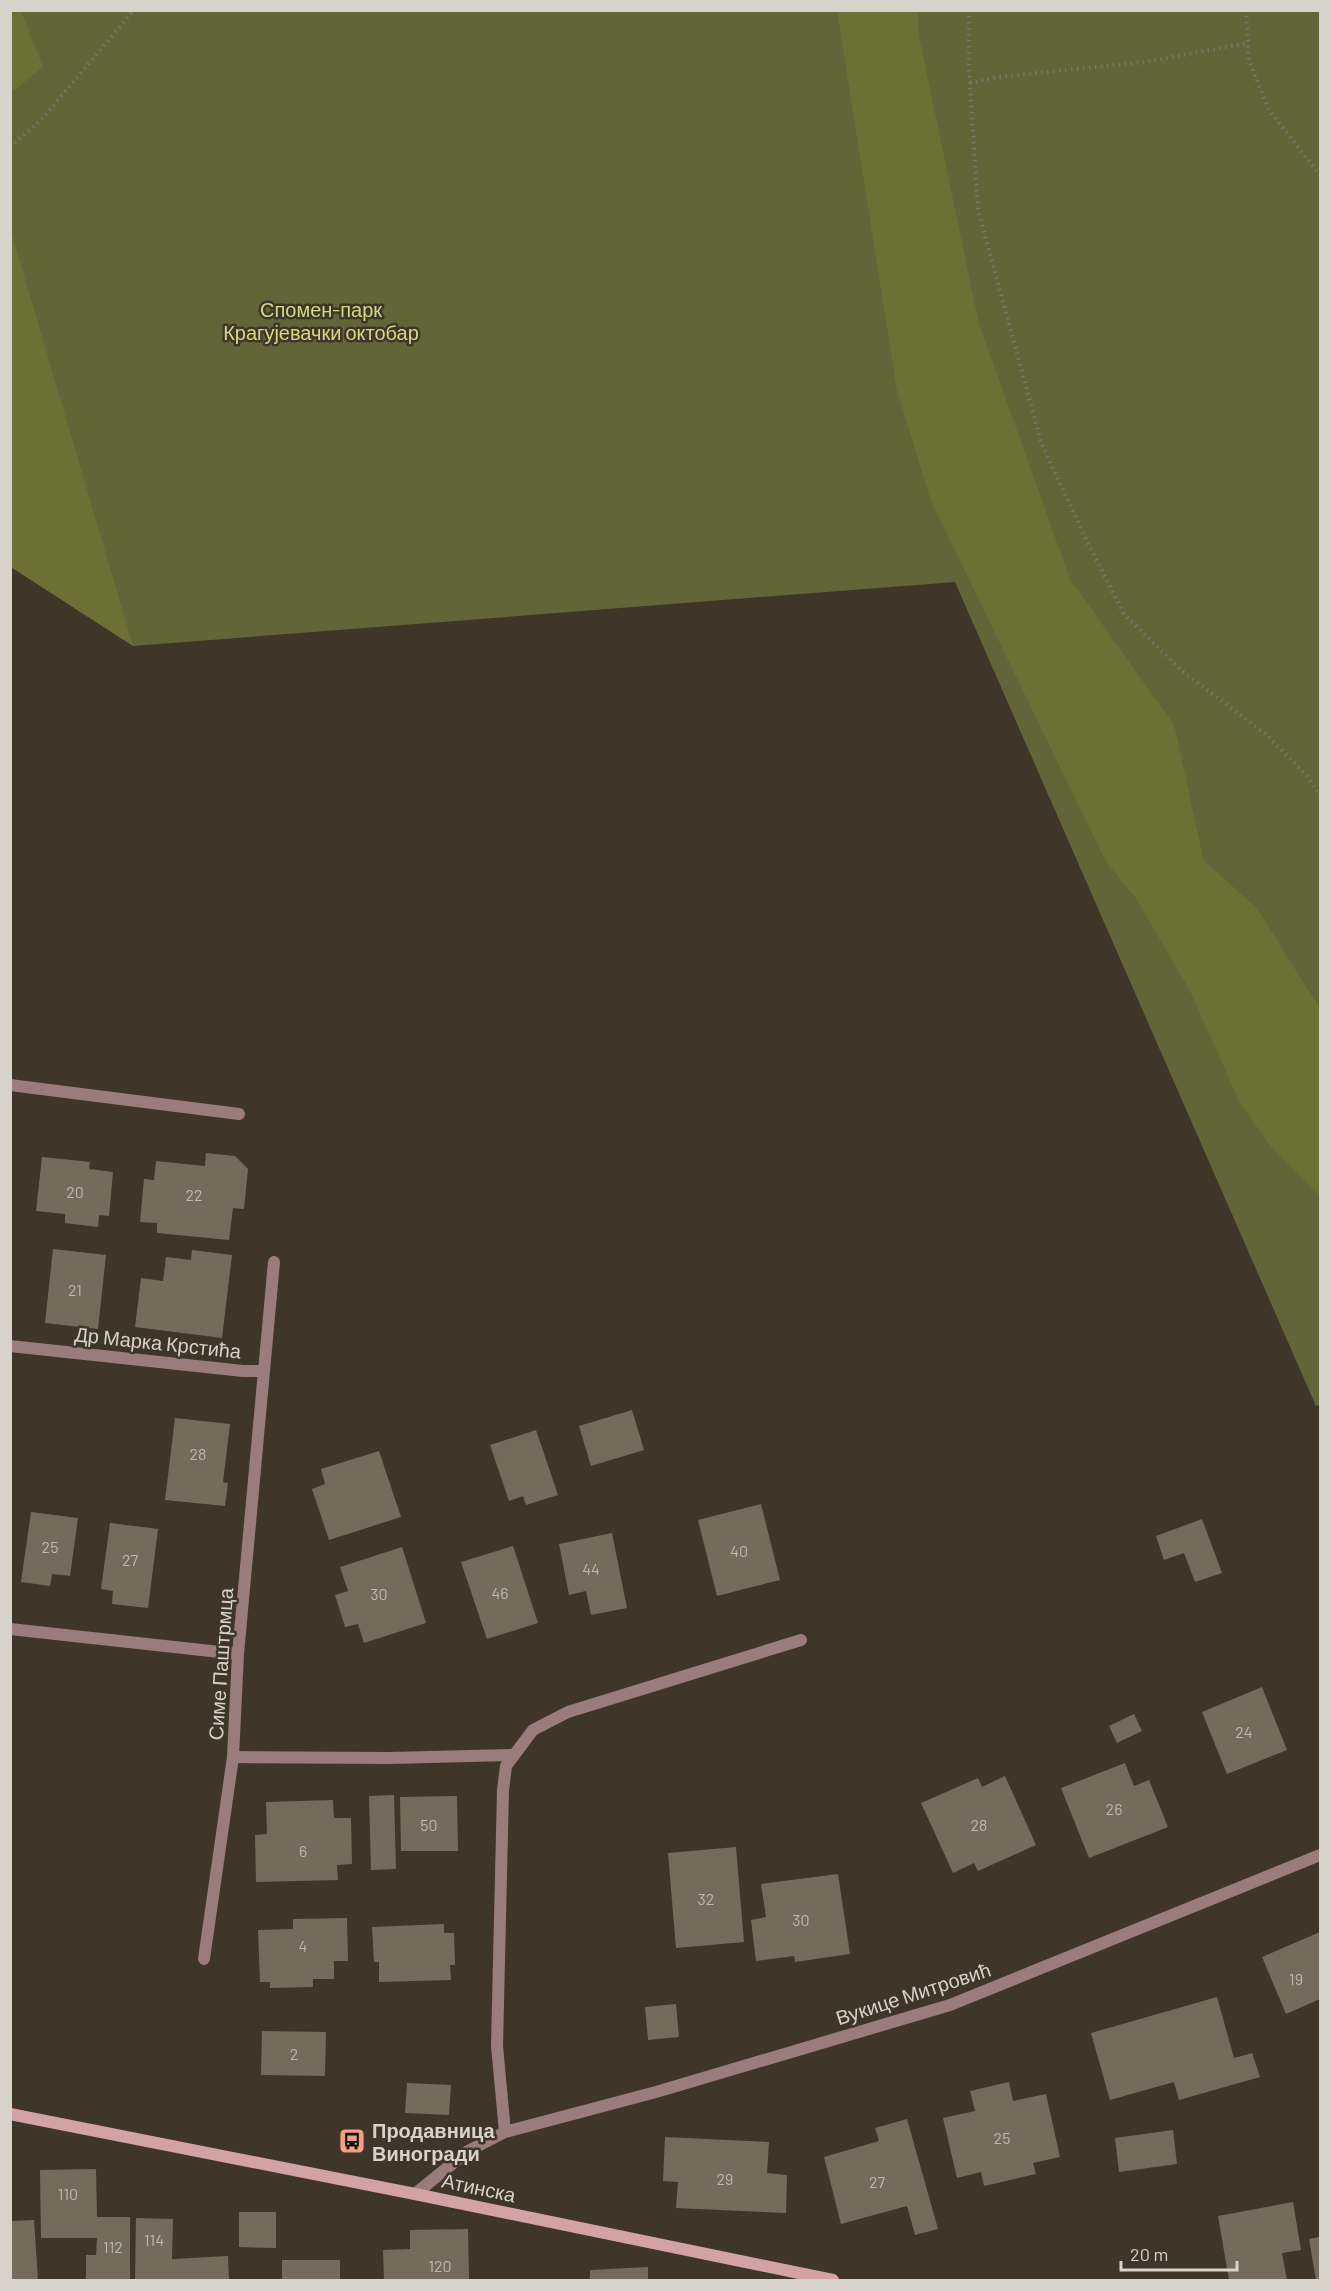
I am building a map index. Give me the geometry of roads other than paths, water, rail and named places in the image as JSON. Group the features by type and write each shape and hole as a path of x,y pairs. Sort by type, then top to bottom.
{"street":[{"path":"10,1085 238,1114"},
{"name":"Др Марка Крстића","path":"10,1346 243,1371 264,1371 274,1262"},
{"name":"Симе Паштрмца","path":"204,1959 233,1757 238,1654 264,1371"},
{"path":"10,1629 238,1654"},
{"path":"505,2132 497,2046 503,1790 506,1766 533,1730 568,1712 801,1640"},
{"path":"233,1757 389,1758 513,1755"},
{"name":"Вукице Митровић","path":"415,2194 468,2151 505,2132 656,2092 950,2005 1320,1855"},
{"name":"Атинска","path":"10,2114 833,2280"}],"place":[{"name":"Продавница Виногради","path":"352,2141"}],"park label":[{"name":"Спомен-парк Крагујевачки октобар","path":"321,320"}]}
